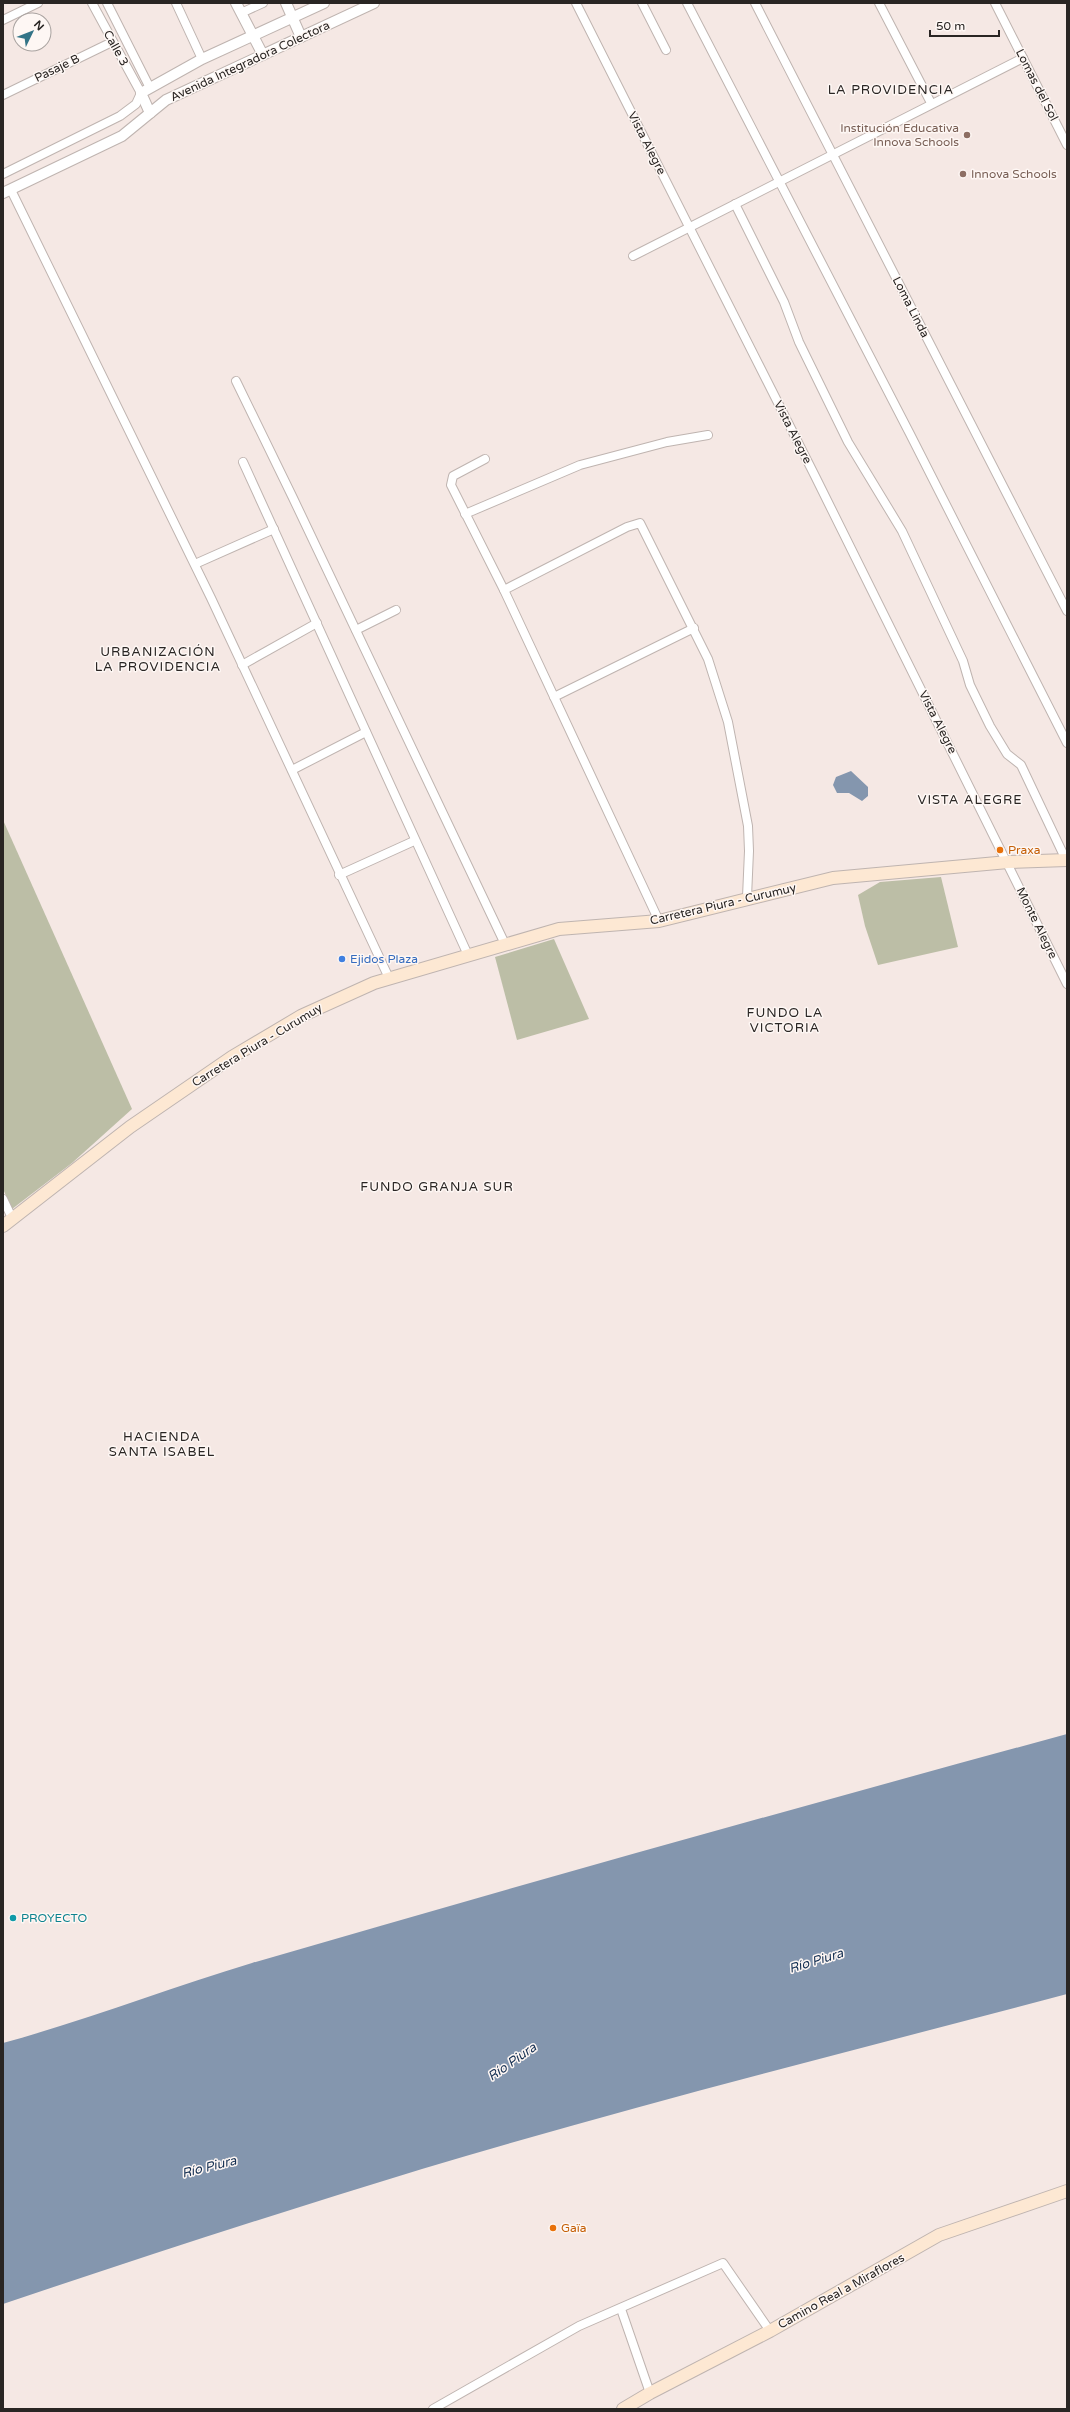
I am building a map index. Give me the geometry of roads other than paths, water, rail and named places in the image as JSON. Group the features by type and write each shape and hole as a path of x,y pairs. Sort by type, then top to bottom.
{"main road":[{"name":"Carretera Piura - Curumuy","path":"8,1223 130,1127 232,1057 308,1012 389,978 559,929 659,921 747,897 833,878 1008,862 1067,860"},
{"name":"Camino Real a Miraflores","path":"624,2409 650,2393 770,2331 939,2235 1067,2191"}],"street":[{"path":"3,20 38,3"},
{"name":"Calle 3","path":"92,3 140,93"},
{"path":"107,3 150,88"},
{"path":"176,3 197,46 202,60"},
{"path":"236,3 263,54"},
{"path":"241,13 263,3"},
{"path":"286,3 301,37"},
{"name":"Avenida Integradora Colectora","path":"3,174 120,116 136,104 140,93 253,35 324,3"},
{"name":"Avenida Integradora Colectora","path":"7,192 122,136 166,100 374,3"},
{"name":"Vista Alegre","path":"576,3 690,226 1008,862"},
{"path":"642,3 666,50"},
{"path":"687,3 907,427 1067,742"},
{"name":"Loma Linda","path":"755,3 1067,611"},
{"path":"879,3 931,103"},
{"name":"Lomas del Sol","path":"996,3 1067,145"},
{"name":"Pasaje B","path":"3,95 112,42"},
{"path":"633,256 735,204 778,180 1023,58"},
{"path":"140,93 150,113"},
{"path":"7,192 195,564 292,770 339,875 389,978"},
{"path":"735,204 784,302 799,342 848,442 902,531 963,661 970,685 990,726 1008,754 1020,765 1067,860"},
{"path":"236,382 505,944"},
{"path":"465,514 580,466 667,442 708,435"},
{"path":"485,459 460,472 451,480 465,514 504,590 659,921"},
{"path":"243,462 317,623 414,841 468,955"},
{"path":"504,590 627,527 640,523 694,628 708,659 719,694 737,766 748,826 749,851 747,897"},
{"path":"195,564 274,529"},
{"path":"356,630 396,610"},
{"path":"242,664 317,623"},
{"path":"554,697 694,628"},
{"path":"292,770 366,732"},
{"path":"339,875 414,841"},
{"name":"Monte Alegre","path":"1008,862 1067,984"},
{"path":"3,1199 8,1223"},
{"path":"433,2409 579,2326 621,2309 723,2263 770,2331"},
{"path":"621,2309 650,2393"}],"water":[{"path":"851,771 868,787 868,796 862,801 849,793 837,793 833,785 836,777"},
{"name":"Río Piura","path":"1067,1734 1067,1994 744,2079 502,2145 264,2218 3,2304 3,2043 252,1963 455,1904"}],"place":[{"name":"Institución Educativa Innova Schools","path":"967,135"},
{"name":"Innova Schools","path":"963,174"},
{"name":"Praxa","path":"1000,850"},
{"name":"Ejidos Plaza","path":"342,959"},
{"name":"PROYECTO","path":"13,1918"},
{"name":"Gaïa","path":"553,2228"}],"district":[{"name":"LA PROVIDENCIA","path":"891,90"},
{"name":"URBANIZACIÓN LA PROVIDENCIA","path":"158,660"},
{"name":"VISTA ALEGRE","path":"970,800"},
{"name":"FUNDO LA VICTORIA","path":"785,1020"},
{"name":"FUNDO GRANJA SUR","path":"437,1187"},
{"name":"HACIENDA SANTA ISABEL","path":"162,1444"}]}
